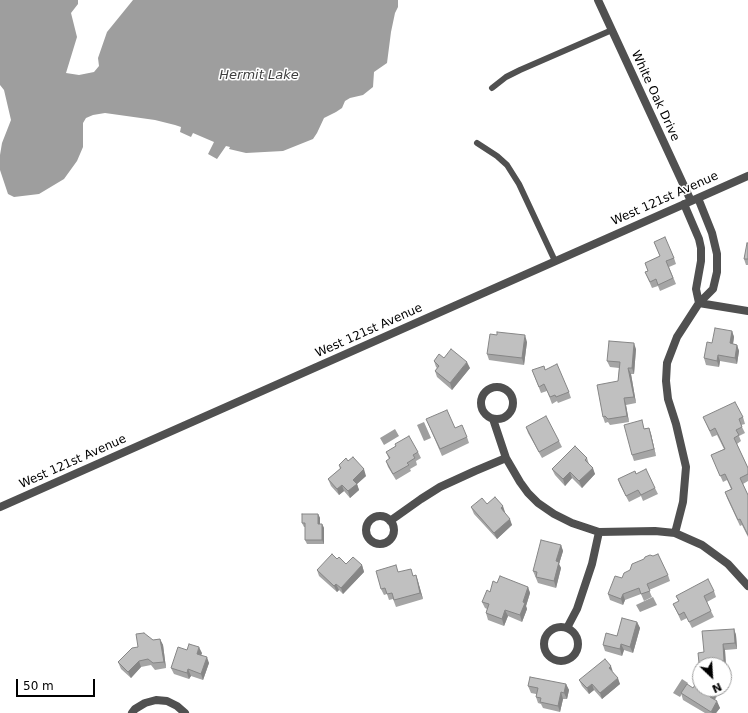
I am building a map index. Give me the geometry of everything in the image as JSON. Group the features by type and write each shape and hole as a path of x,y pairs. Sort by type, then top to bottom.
{"street":[{"name":"White Oak Drive","path":"598,0 691,201"},
{"name":"West 121st Avenue","path":"0,507 748,176"},
{"path":"691,201 701,248 701,261 696,289 699,303"},
{"path":"675,533 683,502 686,468 676,424 668,399 666,381 667,363 677,337 699,303 713,289 717,272 717,260 712,233 691,201"},
{"path":"699,303 748,311"},
{"path":"493,419 501,419 506,417 512,408 512,398 506,390 501,388 491,388 486,391 481,399 481,408 483,413 493,419 506,458 520,482 538,503 554,514 572,523 599,532 655,531 675,533 702,545 728,564 748,586"},
{"path":"390,521 421,498 440,487 506,458"},
{"path":"567,628 577,609 592,564 599,532"},
{"path":"555,628 567,628 578,640 576,652 568,660 563,662 552,659 545,651 544,646 546,635 555,628"},
{"path":"132,713 135,708 156,700 172,703 185,713"}],"lane":[{"path":"492,88 506,77 520,70 612,30"},
{"path":"477,143 497,156 507,165 519,184 555,261"}],"water":[{"name":"Hermit Lake","path":"0,0 78,0 78,4 71,13 77,37 66,73 79,75 94,72 99,66 98,58 107,32 133,0 398,0 398,7 395,13 391,32 387,63 374,72 373,87 363,95 350,98 345,101 342,108 324,118 313,139 283,151 246,153 229,149 230,147 226,146 217,159 208,154 214,142 193,133 191,137 180,132 181,127 155,120 105,113 93,115 86,118 83,123 83,147 77,161 64,179 39,194 14,197 8,194 0,170 2,143 11,120 4,90 0,85"},
{"path":"424,422 431,438 424,441 417,425"},
{"path":"395,429 399,436 384,445 380,438"},
{"path":"653,597 657,605 640,612 636,605"},
{"path":"682,679 688,683 680,697 673,693"}],"building":[{"path":"665,237 674,258 666,261 673,278 658,285 656,279 650,282 645,272 648,271 645,263 660,256 654,242"},
{"path":"747,243 748,259 744,259"},
{"path":"715,328 732,331 730,343 737,345 735,358 718,355 717,361 704,358 707,342 712,343"},
{"path":"497,332 525,335 522,358 487,354 490,334 497,335"},
{"path":"609,341 634,343 632,368 628,368 634,397 624,398 627,416 608,419 605,416 603,417 597,385 618,381 620,362 607,361"},
{"path":"451,349 467,362 450,383 435,371 439,366 434,361 439,354 444,358"},
{"path":"557,364 569,392 556,397 555,395 550,397 544,384 539,387 532,370 544,366 545,370"},
{"path":"735,402 743,417 739,419 742,427 736,430 739,435 734,438 748,468 748,474 740,478 748,495 748,535 740,519 738,520 725,492 732,489 725,474 720,476 711,455 725,449 715,428 710,431 703,417"},
{"path":"447,410 455,428 462,425 467,437 440,449 426,419"},
{"path":"546,416 559,441 539,452 526,427"},
{"path":"642,420 644,429 649,428 654,449 632,455 624,425"},
{"path":"409,436 418,452 413,455 415,458 407,463 409,465 393,474 386,461 390,458 386,452 396,446 395,444"},
{"path":"575,446 587,458 585,460 593,468 579,481 570,472 563,479 552,469"},
{"path":"353,457 364,469 353,480 357,484 348,491 342,485 337,489 328,479 341,468 339,465 346,458 348,461"},
{"path":"646,469 655,488 641,495 638,490 626,496 618,479 635,471 636,474"},
{"path":"495,497 503,506 501,508 510,519 494,533 471,507 482,498 487,504"},
{"path":"302,514 318,514 318,524 322,524 322,540 305,540 305,523 302,523"},
{"path":"541,540 561,545 556,561 559,562 554,581 536,577 537,572 533,571"},
{"path":"332,554 337,559 339,557 346,564 353,557 362,565 341,588 336,584 334,586 317,570"},
{"path":"658,554 668,575 647,584 650,591 641,594 639,588 623,594 621,599 608,594 615,576 622,578 624,573 630,570 632,564 650,555 653,556"},
{"path":"396,565 398,572 411,569 413,576 416,575 420,593 394,600 392,593 387,594 385,588 381,589 376,571"},
{"path":"500,576 528,587 523,602 525,603 520,615 505,610 502,619 486,613 489,604 482,602 487,590 490,592 493,581 497,583"},
{"path":"708,579 714,591 704,596 711,611 689,622 684,612 679,615 673,604 679,601 676,596"},
{"path":"622,618 637,622 630,647 621,644 620,649 603,645 606,633 617,636"},
{"path":"734,629 735,643 723,644 724,657 698,657 698,653 704,652 702,631"},
{"path":"144,633 153,640 160,639 164,662 153,663 148,659 139,661 128,672 118,662 132,648 138,647 136,634"},
{"path":"189,644 199,647 197,654 207,657 201,674 188,669 187,673 171,668 178,647 187,650"},
{"path":"605,659 611,666 609,668 618,678 600,693 592,684 587,688 579,680"},
{"path":"530,677 566,684 564,693 561,692 558,706 540,702 541,698 536,697 538,688 528,686"},
{"path":"687,684 692,687 692,697 710,697 717,701 711,712 681,693"}]}
